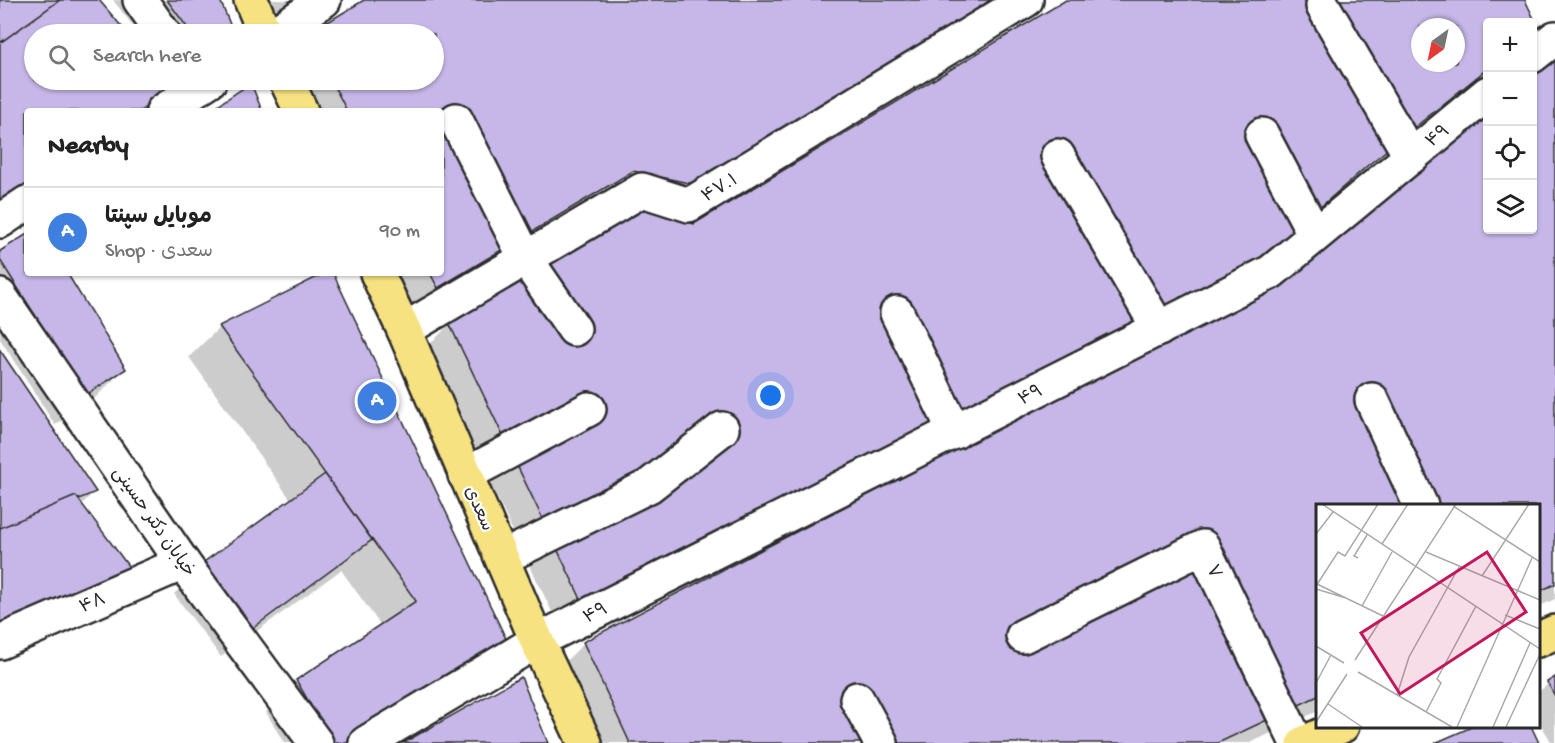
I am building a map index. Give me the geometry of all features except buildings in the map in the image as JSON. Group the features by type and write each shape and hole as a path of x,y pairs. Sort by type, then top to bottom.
{"main road":[{"path":"251,0 261,24"},
{"path":"291,90 300,108"},
{"name":"سعدی","path":"378,276 404,330 537,641 585,743"},
{"path":"1540,640 1555,632"},
{"path":"1304,743 1338,728"}],"street":[{"path":"140,0 157,24"},
{"path":"289,24 324,0"},
{"name":"۴۷.۱","path":"404,330 642,190 689,206 1026,0"},
{"path":"1323,6 1411,157"},
{"path":"1537,53 1555,38"},
{"path":"167,108 191,90"},
{"name":"۴۹","path":"537,641 1270,272 1483,97"},
{"path":"456,120 526,259 574,328"},
{"path":"1262,135 1315,235"},
{"path":"1058,156 1159,329"},
{"path":"0,221 24,204"},
{"name":"خیابان دکتر حسینی","path":"0,296 183,563 316,743"},
{"path":"897,314 955,432"},
{"path":"1372,400 1420,504"},
{"path":"465,475 589,409"},
{"path":"502,558 649,486 722,429"},
{"name":"۷","path":"1023,636 1203,547 1297,743"},
{"name":"۴۸","path":"0,642 183,563"},
{"path":"366,743 537,641"},
{"path":"857,699 881,743"}],"place":[{"name":"موبایل سپنتا","path":"377,401"}]}
